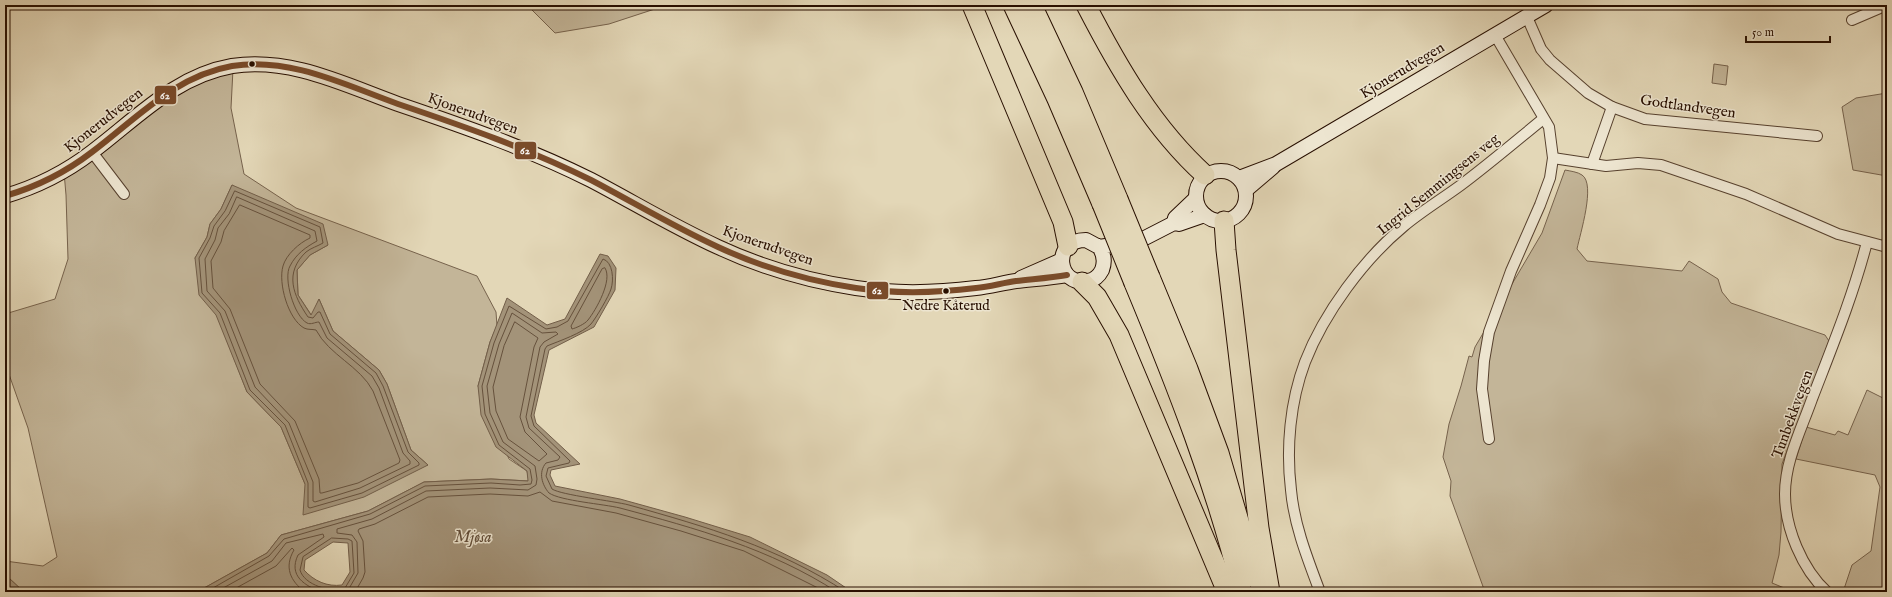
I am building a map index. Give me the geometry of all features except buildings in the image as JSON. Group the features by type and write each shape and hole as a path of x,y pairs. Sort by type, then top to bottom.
{"highway":[{"path":"972,5 1063,222 1065,253"},
{"path":"1013,5 1057,98 1110,201"},
{"path":"1032,5 1073,92 1110,201 1142,280 1201,452 1220,512 1242,592"},
{"path":"1086,5 1107,46 1131,87 1167,135 1205,175"},
{"path":"1224,221 1226,250 1257,512 1270,592"},
{"path":"1075,278 1097,297 1119,335 1227,592"},
{"path":"1142,280 1188,369 1219,453 1244,531 1260,592"}],"main road":[{"name":"Kjonerudvegen","path":"1242,184 1546,5"},
{"name":"Kjonerudvegen","path":"5,196 51,178 92,152 156,101 191,79 231,66 273,64 302,70 346,84 504,142 590,180 719,247 788,272 857,288 904,292 967,289 1016,282 1096,278 1104,266 1137,242 1174,224 1205,215"},
{"path":"1196,198 1199,208 1205,215 1214,220 1224,221 1233,218 1240,212 1246,199 1242,184 1226,170 1219,170 1205,175"},
{"name":"Kjonerudvegen","path":"1174,224 1175,218 1196,198 1196,190 1205,175"},
{"name":"Kjonerudvegen","path":"1016,282 1065,253 1076,241 1086,240 1099,247 1137,242"},
{"path":"1099,247 1103,256 1104,266"},
{"path":"1065,253 1063,268 1075,278"}],"street":[{"path":"1852,20 1887,5"},
{"name":"Godtlandvegen","path":"1527,17 1541,49 1550,60 1580,87 1612,107 1645,118 1817,136"},
{"path":"1489,439 1482,389 1484,361 1489,332 1511,271 1540,205 1550,178 1553,158 1549,128 1495,35"},
{"path":"1592,164 1612,107"},
{"name":"Ingrid Semmingsens veg","path":"1320,592 1295,514 1291,492 1289,464 1289,440 1298,389 1305,362 1318,334 1353,281 1372,258 1404,226 1462,184 1544,119"},
{"path":"92,152 124,194"},
{"path":"1553,158 1606,166 1638,163 1661,165 1718,183 1838,234 1887,247"},
{"name":"Tunbekkvegen","path":"1827,592 1808,570 1793,538 1786,511 1787,476 1791,457 1848,305 1867,242"}],"shaded area":[{"path":"527,5 667,5 609,24 555,33"},
{"path":"1714,64 1728,66 1726,85 1712,83"},
{"path":"233,69 231,108 244,174 296,208 477,276 496,312 497,326 490,342 478,386 509,459 527,471 529,481 491,479 424,482 368,511 281,535 267,553 197,592 24,592 10,579 6,580 5,561 43,566 57,557 28,428 5,363 5,314 55,299 68,259 64,172 195,77","holes":["232,185 328,245 310,255 297,270 298,295 312,316 319,299 333,331 379,370 387,384 411,450 428,465 305,484 281,427 247,392 195,258 207,237 210,224 221,209"]},
{"path":"1887,93 1887,176 1853,170 1842,107 1856,98"},
{"path":"1565,170 1582,175 1586,180 1588,188 1586,210 1577,249 1587,261 1682,271 1689,261 1718,279 1722,292 1731,303 1825,335 1829,341 1782,464 1781,532 1779,555 1772,583 1794,592 1485,592 1450,496 1451,481 1443,457 1449,424 1469,356 1472,357 1475,347 1542,233"},
{"path":"1867,390 1887,400 1887,592 1843,592 1852,565 1871,551 1880,487 1875,475 1796,459 1806,427 1835,435 1838,431 1848,435"}],"water":[{"path":"232,185 323,224 328,245 310,255 297,270 298,295 311,315 319,299 333,331 379,370 387,384 411,450 428,465 364,497 303,515 305,484 281,427 247,392 216,315 199,295 195,258 207,237 210,224 221,209"},
{"name":"Mjøsa","path":"600,254 608,256 616,268 615,290 594,327 549,350 534,415 536,423 580,464 551,470 550,475 555,486 620,499 750,537 827,575 852,592 197,592 267,553 281,535 368,511 424,482 491,479 528,481 527,471 496,447 481,415 478,386 490,342 507,298 547,325 565,319","holes":["333,542 348,543 350,572 342,585 326,584 316,580 304,570 305,560"]},
{"path":"10,579 24,592 5,592 5,580"}],"transit line":[{"name":"62","path":"5,196 28,188 72,166 92,152 157,100 192,79 211,71 232,66 254,64 275,65 317,74 338,81 520,148 591,180 718,247 751,261 803,277 838,285 871,290 916,292 946,291 1067,275"}],"place":[{"name":"Nedre Kåterud","path":"946,291"}]}
